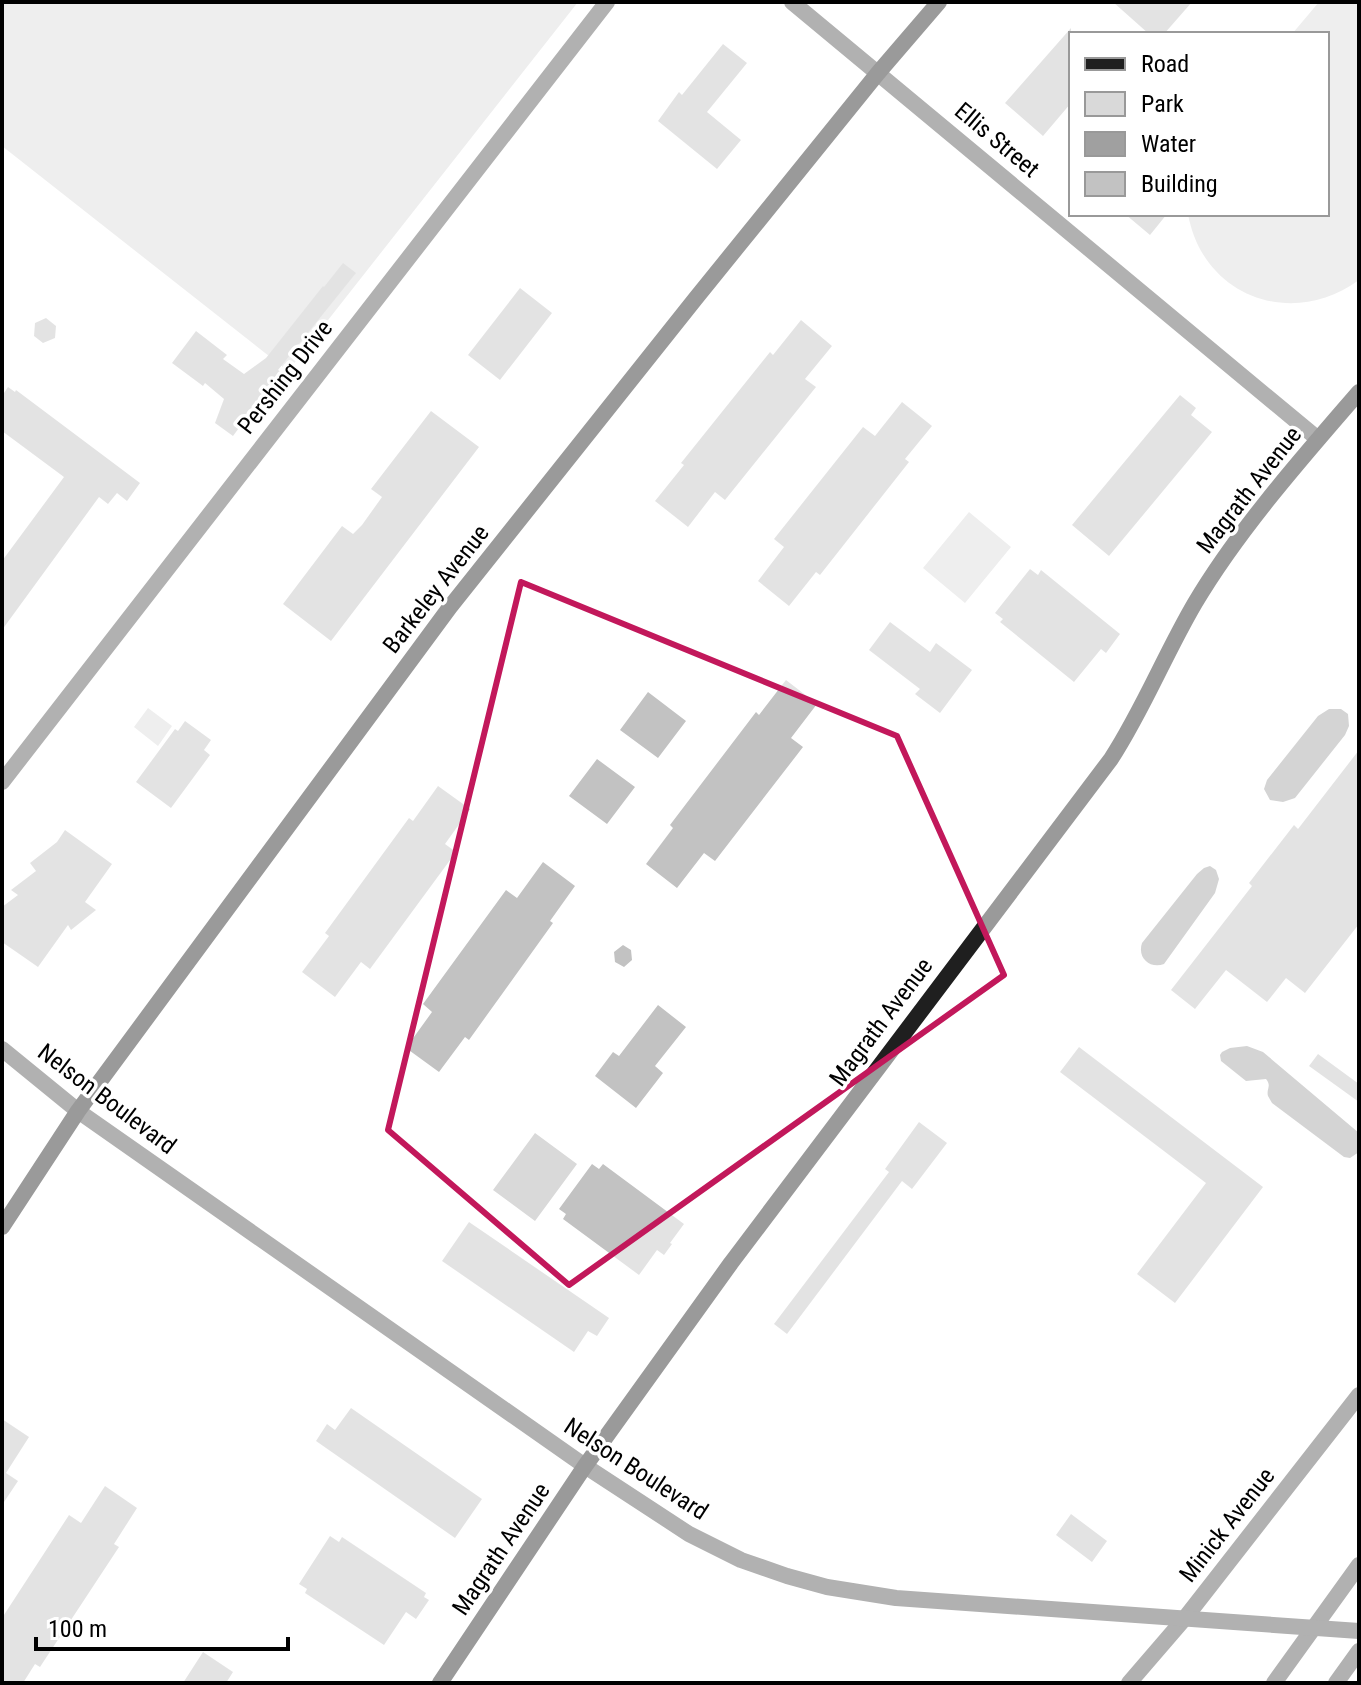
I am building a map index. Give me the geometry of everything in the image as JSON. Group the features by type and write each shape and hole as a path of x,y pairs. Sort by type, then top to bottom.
{"main road":[{"name":"Barkeley Avenue","path":"2,1227 78,1111 450,607 696,298 939,2"},
{"name":"Magrath Avenue","path":"440,1683 585,1466 731,1263 1111,759 1211,578 1318,439 1359,392"}],"street":[{"name":"Pershing Drive","path":"2,782 607,2"},
{"name":"Ellis Street","path":"792,2 1318,439"},
{"name":"Nelson Boulevard","path":"2,1049 78,1111 585,1466 660,1516 755,1566 807,1582 896,1598 1359,1631"},
{"name":"Minick Avenue","path":"1129,1683 1185,1618 1359,1395"},
{"path":"1274,1683 1359,1565"},
{"path":"1336,1683 1359,1651"}],"highlighted area":[{"path":"521,582 897,736 1004,975 569,1285 388,1130"}],"green space":[{"path":"2,2 578,2 288,371 2,146"},
{"path":"1319,2 1359,2 1359,280 1333,295 1306,302 1279,303 1254,296 1231,284 1212,266 1197,243 1189,216 1329,216 1329,32 1294,32"},
{"path":"969,512 1011,547 965,603 923,568"},
{"path":"148,708 172,726 158,746 134,727"},
{"path":"535,1133 577,1164 535,1221 493,1190"}],"water":[{"path":"1329,709 1341,709 1348,714 1349,726 1345,735 1295,798 1283,802 1270,800 1264,789 1267,780 1318,716"},
{"path":"1210,866 1216,870 1219,879 1215,893 1164,964 1150,964 1141,953 1142,943 1197,874"},
{"path":"1247,1046 1263,1052 1359,1133 1359,1152 1350,1158 1344,1157 1272,1103 1266,1079 1246,1081 1221,1061 1222,1052"}],"building":[{"path":"1113,2 1192,2 1166,32 1147,32"},
{"path":"1071,28 1069,105 1043,136 1005,103"},
{"path":"723,44 747,63 707,112 741,140 717,169 658,121 679,92 682,95"},
{"path":"1127,216 1165,216 1150,235"},
{"path":"343,263 356,273 278,370 281,372 233,436 215,423 224,399 172,363 196,331 227,355 223,359 244,374 266,358"},
{"path":"520,288 552,313 500,380 468,355"},
{"path":"46,318 56,326 55,338 43,343 34,336 35,323"},
{"path":"801,320 832,346 805,379 816,387 725,500 715,492 688,527 655,501 684,465 681,463 770,352 773,355"},
{"path":"8,387 140,483 127,501 117,493 108,504 99,497 2,630 2,561 64,477 2,431 2,396"},
{"path":"1180,395 1196,408 1191,415 1212,432 1109,556 1072,525"},
{"path":"902,402 932,426 905,459 909,462 820,575 816,572 789,606 758,581 784,547 774,539 863,427 875,436"},
{"path":"431,411 479,447 331,641 283,604 342,526 353,534 362,525 382,497 371,489"},
{"path":"1030,569 1038,575 1041,570 1120,634 1106,653 1101,649 1074,682 1000,622 1003,619 995,613"},
{"path":"890,622 930,652 936,643 972,670 940,713 915,694 920,689 869,650"},
{"path":"786,680 817,704 791,738 803,747 715,861 704,853 677,888 646,864 673,828 670,825 756,712 759,715"},
{"path":"648,692 686,721 658,758 620,730"},
{"path":"185,721 211,740 204,750 210,755 171,808 136,782 175,729 178,731"},
{"path":"1359,750 1359,924 1305,993 1286,978 1267,1002 1226,970 1195,1009 1171,990 1252,886 1249,883 1294,825 1298,829"},
{"path":"597,759 635,787 607,824 569,796"},
{"path":"438,786 470,809 445,844 456,852 370,969 361,962 335,997 302,972 329,936 325,933 409,818 413,821"},
{"path":"65,830 112,864 85,902 96,910 71,930 68,925 38,967 2,942 2,907 18,895 11,890 36,871 30,863 57,842"},
{"path":"543,862 575,886 550,921 553,923 469,1040 465,1037 439,1072 406,1048 432,1012 423,1004 506,890 517,898"},
{"path":"623,945 631,950 632,960 624,967 615,962 614,952"},
{"path":"658,1005 686,1027 655,1066 663,1073 636,1108 595,1076 613,1052 619,1056"},
{"path":"1079,1047 1263,1187 1175,1303 1137,1274 1206,1183 1060,1072"},
{"path":"1318,1054 1359,1084 1359,1102 1309,1066"},
{"path":"919,1122 947,1143 912,1189 902,1181 787,1334 774,1324 889,1172 885,1169"},
{"path":"592,1164 599,1169 603,1164 684,1224 664,1255 657,1250 639,1275 563,1219 566,1214 559,1209"},
{"path":"469,1222 609,1318 597,1336 588,1331 574,1352 442,1261"},
{"path":"351,1408 482,1499 455,1538 316,1441 327,1424 335,1430"},
{"path":"2,1419 29,1437 6,1473 18,1481 2,1505"},
{"path":"105,1486 137,1508 114,1544 119,1547 40,1667 35,1664 23,1683 2,1683 2,1618 69,1515 81,1523"},
{"path":"1071,1514 1107,1541 1092,1562 1056,1535"},
{"path":"330,1536 339,1542 342,1537 426,1593 424,1597 429,1600 416,1619 406,1612 384,1645 305,1593 307,1589 299,1584"},
{"path":"203,1652 233,1672 226,1683 183,1683"}]}
